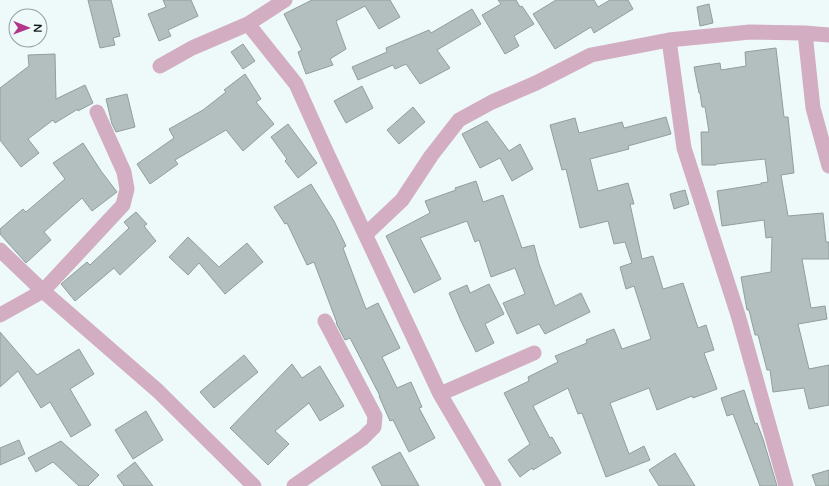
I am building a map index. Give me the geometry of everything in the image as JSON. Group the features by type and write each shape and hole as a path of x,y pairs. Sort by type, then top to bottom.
{"street":[{"path":"160,66 192,48 248,24 285,0"},
{"path":"248,24 296,84 440,394 494,486"},
{"path":"366,234 402,200 431,156 458,120 492,102 536,83 591,55 669,40 750,32 829,34"},
{"path":"805,33 813,108 829,166"},
{"path":"669,40 684,148 738,315 786,486"},
{"path":"0,315 43,291 123,205 127,190 124,172 97,112"},
{"path":"0,250 43,291 158,391 254,486"},
{"path":"294,486 363,438 374,428 375,416 325,321"},
{"path":"440,394 534,353"}],"building":[{"path":"88,0 111,0 120,36 113,38 115,45 100,48"},
{"path":"163,0 191,0 198,16 168,30 171,36 159,41 148,14 166,7"},
{"path":"312,0 390,0 400,17 379,29 365,6 336,21 346,49 330,59 333,65 306,74 298,52 302,50 284,14"},
{"path":"498,0 516,0 534,24 514,36 519,46 505,54 482,15 501,4"},
{"path":"556,0 594,0 598,7 610,0 628,0 633,9 594,33 591,27 555,49 533,14"},
{"path":"709,4 713,23 700,26 697,7"},
{"path":"472,9 481,24 437,50 450,68 420,84 406,64 395,69 393,65 358,80 352,67 387,52 386,48 429,30 431,33"},
{"path":"243,44 255,61 243,69 231,52"},
{"path":"776,48 784,117 788,117 794,173 781,175 788,216 823,213 826,242 829,242 829,259 802,259 811,308 825,306 827,319 798,324 809,369 829,365 829,405 809,409 804,388 773,392 770,370 767,370 758,335 755,335 749,310 747,310 741,277 771,272 772,237 766,238 764,220 722,226 717,191 768,182 765,159 716,165 702,165 701,132 709,132 705,107 702,107 694,67 720,63 721,70 746,66 745,52"},
{"path":"55,54 56,99 85,85 93,103 78,111 78,109 55,123 53,120 28,139 39,153 21,167 0,140 0,88 29,66 28,55"},
{"path":"245,74 261,99 256,102 274,124 243,151 226,130 175,160 178,164 150,184 137,164 174,138 169,129 203,110 226,92 224,90"},
{"path":"362,86 373,108 346,123 334,101"},
{"path":"127,94 135,127 116,132 112,124 106,99"},
{"path":"413,107 425,122 399,144 387,130"},
{"path":"666,117 671,134 628,146 629,149 590,159 598,191 628,183 634,204 630,204 642,259 653,256 663,289 683,283 698,328 706,325 714,350 704,353 717,389 693,398 692,396 657,410 649,388 610,403 629,454 644,446 650,460 606,477 582,413 578,414 568,388 533,406 550,438 552,437 561,453 533,470 532,468 520,477 508,460 530,444 504,393 529,381 528,377 558,362 555,356 587,343 586,340 614,329 622,349 651,339 634,286 626,289 620,267 632,263 625,242 614,244 608,221 580,228 566,169 562,170 550,125 575,118 579,133 622,122 624,128"},
{"path":"487,121 509,151 520,144 533,169 512,181 500,158 480,168 462,134"},
{"path":"288,124 317,163 298,178 285,161 287,159 271,137"},
{"path":"83,143 117,192 92,211 82,198 44,232 51,240 26,263 0,234 0,229 23,209 26,212 65,179 53,163"},
{"path":"476,181 483,202 503,195 522,248 534,245 539,264 555,306 581,293 590,312 545,334 539,324 517,334 503,303 525,294 515,268 491,277 479,240 475,242 467,221 420,238 441,279 414,293 386,236 430,213 425,201"},
{"path":"311,184 334,221 346,246 343,248 366,309 378,303 400,348 382,357 397,388 411,382 422,407 419,408 435,438 409,452 393,420 390,421 380,396 350,338 345,340 336,323 314,262 307,265 287,223 285,224 274,207"},
{"path":"685,190 689,204 674,209 670,194"},
{"path":"136,212 147,224 144,226 156,241 120,275 114,268 75,301 61,284 87,262 90,265 129,228 124,222"},
{"path":"188,237 219,267 247,243 263,262 225,294 199,263 188,275 169,257"},
{"path":"489,284 504,314 485,324 494,343 476,352 449,293 467,285 470,293"},
{"path":"0,332 37,375 79,349 94,374 70,389 91,425 71,437 50,402 41,408 18,371 0,387"},
{"path":"244,355 258,372 214,408 200,392"},
{"path":"292,364 302,378 320,366 344,406 320,421 309,403 275,431 289,444 268,465 230,428"},
{"path":"744,390 755,424 757,423 763,439 777,486 760,486 733,414 727,416 721,398"},
{"path":"146,411 163,440 133,459 115,430"},
{"path":"19,440 25,454 0,465 0,448"},
{"path":"61,441 99,475 88,486 79,486 53,462 36,472 28,458"},
{"path":"400,452 419,486 382,486 372,467"},
{"path":"675,453 695,486 659,486 649,470"},
{"path":"135,462 153,486 124,486 117,476"},
{"path":"829,470 829,486 816,486 812,475"}]}
